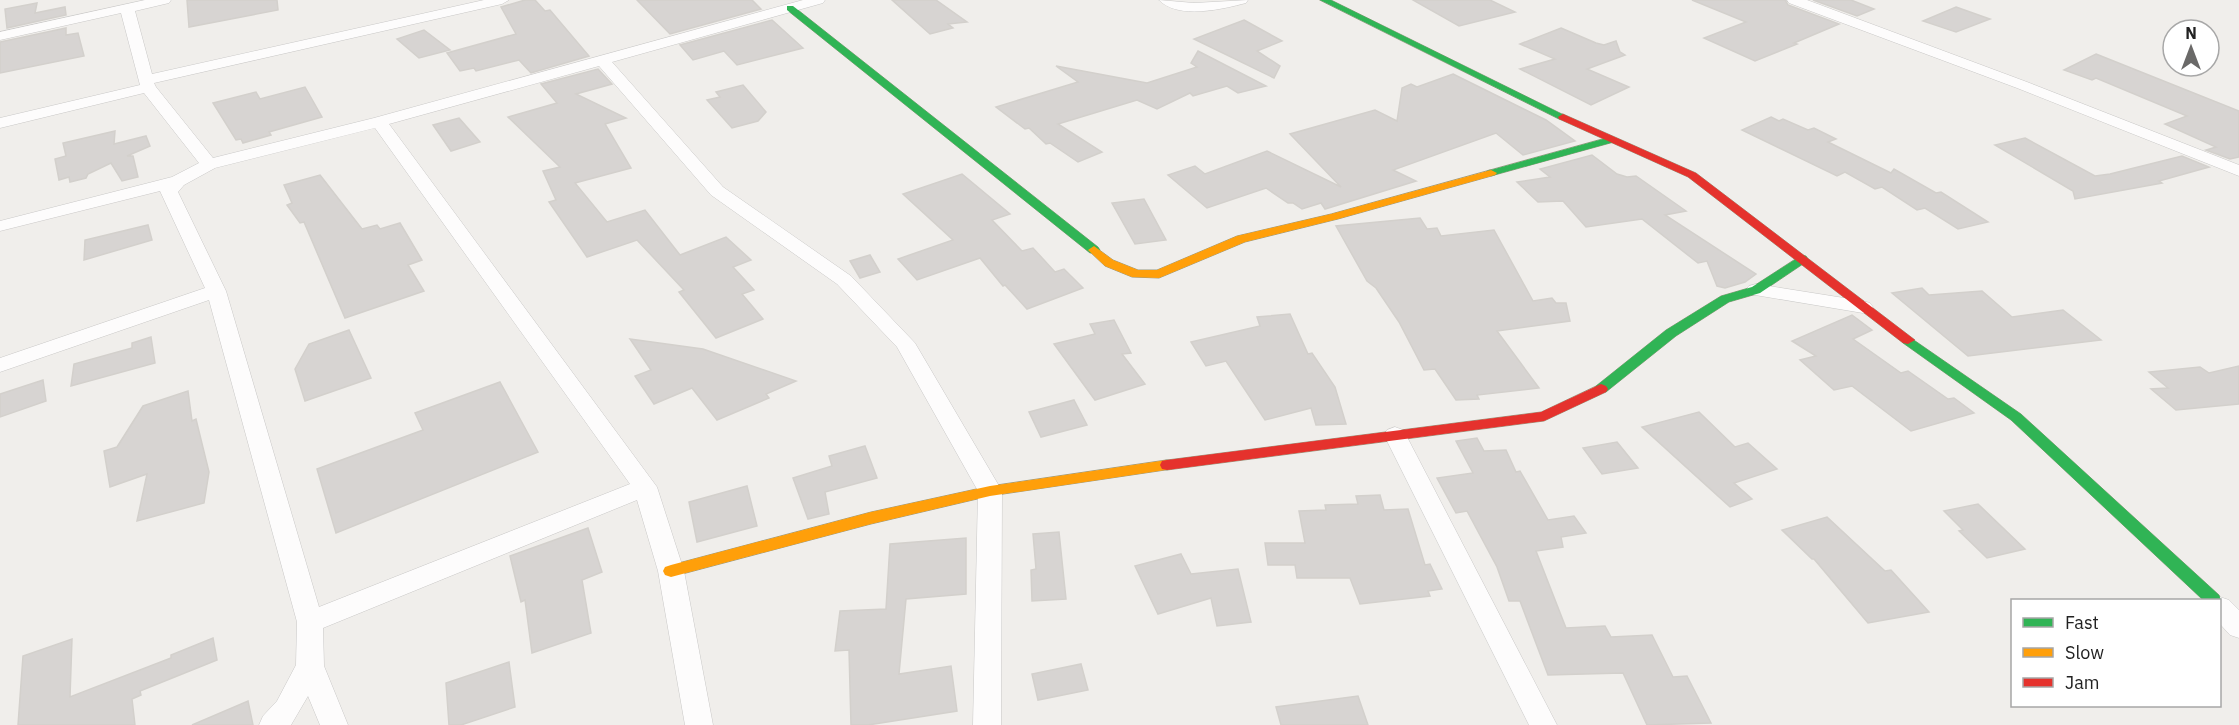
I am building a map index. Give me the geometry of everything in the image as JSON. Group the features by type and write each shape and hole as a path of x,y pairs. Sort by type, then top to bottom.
{"street":[{"path":"93,16 106,0"},
{"path":"0,36 164,0"},
{"path":"0,123 147,84 502,0"},
{"path":"0,226 178,181 209,164 379,122 818,0"},
{"path":"1166,0 1190,8 1209,8 1241,0"},
{"path":"1324,0 1610,140 1692,175 1863,307 2016,417 2211,599"},
{"path":"1794,0 2022,85 2239,171"},
{"path":"127,8 147,84 209,164"},
{"path":"790,8 1084,241 1109,264 1136,274 1159,274 1241,238 1334,217 1610,140"},
{"path":"602,60 717,191 844,280 905,343 990,491 987,725"},
{"path":"379,122 645,487 671,571 699,725"},
{"path":"178,181 169,191 216,291 310,622 310,666 334,725"},
{"path":"671,571 871,518 990,491 1081,476 1544,416 1607,386 1671,333 1725,299 1756,290 1802,259"},
{"path":"1756,290 1863,307"},
{"path":"0,365 216,291"},
{"path":"1395,435 1543,725"},
{"path":"310,622 645,487"},
{"path":"2221,608 2239,627"},
{"path":"273,725 287,710 310,666"}],"building":[{"path":"187,0 277,0 278,10 189,27"},
{"path":"525,0 535,0 545,11 550,10 589,56 531,73 519,60 476,71 474,68 460,71 447,53 516,34 501,7"},
{"path":"637,0 752,0 761,9 670,34"},
{"path":"892,0 936,0 967,22 948,24 953,28 930,34"},
{"path":"1413,0 1490,0 1515,12 1459,26"},
{"path":"1692,0 1785,0 1788,5 1839,24 1755,61 1704,38 1746,22"},
{"path":"1813,0 1851,0 1874,9 1857,16"},
{"path":"37,3 35,13 65,7 66,15 7,28 5,9"},
{"path":"1956,7 1990,19 1956,32 1923,21"},
{"path":"772,20 803,48 737,65 724,51 693,60 680,45"},
{"path":"1244,20 1282,41 1257,51 1280,66 1274,78 1194,39"},
{"path":"66,28 66,35 78,33 84,56 0,73 0,42"},
{"path":"1561,28 1604,45 1616,41 1620,52 1625,55 1587,69 1629,87 1591,105 1520,69 1555,59 1520,44"},
{"path":"424,30 450,50 419,58 397,39"},
{"path":"1198,51 1266,86 1238,93 1227,86 1193,96 1190,93 1157,109 1137,100 1058,124 1102,152 1078,162 1050,143 1046,144 1029,128 1025,129 996,107 1078,82 1056,66 1147,83 1197,67 1191,63"},
{"path":"2096,54 2239,111 2239,157 2230,159 2206,150 2216,147 2165,124 2187,116 2096,78 2092,80 2064,70"},
{"path":"598,69 612,84 576,94 626,118 605,124 631,168 575,183 607,222 645,210 680,255 726,237 751,260 733,267 754,290 742,294 763,319 716,338 679,292 684,290 637,240 587,257 549,202 556,200 543,171 560,167 508,117 557,103 541,84"},
{"path":"1453,74 1546,120 1575,141 1523,155 1496,133 1393,170 1416,181 1325,209 1321,203 1302,209 1293,203 1288,203 1266,188 1207,208 1168,175 1195,166 1205,174 1267,151 1341,187 1290,134 1375,110 1397,121 1402,88 1411,84 1417,87"},
{"path":"743,85 766,112 758,121 732,128 707,100 720,97 716,92"},
{"path":"305,87 322,117 269,132 271,135 243,143 241,139 236,140 213,103 256,92 260,99"},
{"path":"1771,117 1779,121 1783,119 1808,130 1814,128 1836,139 1828,142 1891,173 1894,169 1936,193 1941,192 1988,222 1958,229 1925,208 1917,210 1882,187 1875,189 1845,172 1837,176 1742,130"},
{"path":"459,118 480,142 451,151 433,125"},
{"path":"115,131 114,144 146,136 150,146 127,156 133,156 138,177 122,181 111,163 88,174 86,178 70,182 69,177 59,180 55,159 66,156 63,143"},
{"path":"2025,138 2095,176 2182,156 2209,167 2159,181 2162,183 2075,199 2073,191 1995,145"},
{"path":"1592,155 1617,174 1627,177 1636,176 1686,211 1665,215 1756,274 1745,282 1725,288 1717,286 1707,261 1698,263 1642,219 1586,227 1563,201 1538,202 1517,182 1550,177 1540,169"},
{"path":"962,174 1010,214 992,220 1022,251 1033,248 1055,272 1064,269 1083,288 1027,309 1005,285 1003,286 980,258 917,280 898,259 953,240 903,194"},
{"path":"320,175 362,229 377,225 380,229 400,223 422,260 408,265 424,291 345,318 304,222 300,223 287,205 292,203 284,185"},
{"path":"1144,199 1166,240 1135,244 1112,203"},
{"path":"1420,218 1427,229 1437,228 1441,236 1494,230 1533,301 1552,298 1556,303 1566,303 1570,321 1497,331 1539,388 1477,395 1479,399 1456,400 1435,369 1424,370 1399,322 1376,288 1367,281 1336,226"},
{"path":"148,225 152,240 84,260 85,240"},
{"path":"870,255 880,272 860,278 850,261"},
{"path":"1922,288 1929,295 1982,291 2012,317 2063,310 2101,340 1968,356 1892,293"},
{"path":"1290,314 1308,354 1312,353 1335,387 1346,424 1316,425 1311,408 1265,420 1226,361 1206,366 1191,342 1260,326 1257,317"},
{"path":"1852,315 1872,330 1853,339 1901,373 1908,371 1948,399 1954,398 1974,413 1911,431 1852,386 1834,390 1800,360 1816,356 1792,341"},
{"path":"1114,320 1131,353 1122,354 1145,384 1095,400 1054,344 1095,334 1090,324"},
{"path":"349,330 371,378 305,401 295,369 309,344"},
{"path":"151,337 155,363 71,386 74,364 132,348 132,343"},
{"path":"630,339 703,349 796,381 766,394 769,398 717,420 692,388 654,404 635,376 651,370"},
{"path":"2239,366 2239,404 2176,410 2151,389 2168,388 2149,372 2200,367 2209,373"},
{"path":"43,380 46,401 0,417 0,394"},
{"path":"500,382 538,452 336,533 317,469 423,430 415,413"},
{"path":"188,391 192,421 196,419 209,472 204,503 137,521 147,474 110,487 104,451 117,447 143,406"},
{"path":"1074,400 1087,425 1041,437 1029,412"},
{"path":"1699,412 1735,447 1748,443 1777,469 1734,483 1752,499 1730,507 1642,427"},
{"path":"1477,438 1484,451 1506,450 1516,472 1520,471 1548,520 1574,516 1586,533 1561,537 1563,547 1536,551 1566,628 1605,626 1611,637 1652,635 1673,677 1687,676 1711,723 1647,725 1623,673 1548,675 1520,601 1509,601 1497,567 1467,511 1456,513 1437,478 1473,473 1456,441"},
{"path":"1617,442 1638,468 1602,474 1583,448"},
{"path":"865,446 877,478 825,492 829,514 808,519 793,478 832,466 829,456"},
{"path":"747,486 757,526 697,542 689,502"},
{"path":"1380,495 1384,510 1408,509 1425,565 1430,564 1442,589 1428,591 1430,596 1360,604 1350,578 1297,578 1295,565 1268,565 1265,543 1305,543 1299,511 1326,510 1325,505 1358,504 1356,496"},
{"path":"1978,504 2025,549 1987,558 1959,531 1963,530 1944,511"},
{"path":"1827,517 1885,571 1891,570 1929,612 1868,623 1814,559 1782,530"},
{"path":"588,528 602,572 582,580 591,633 532,653 525,600 521,602 510,556"},
{"path":"1059,532 1066,599 1032,601 1031,570 1036,569 1033,534"},
{"path":"966,538 966,594 906,599 899,674 951,666 957,711 868,725 851,725 849,650 835,651 840,611 886,609 890,544"},
{"path":"1181,554 1191,574 1238,569 1251,622 1217,626 1211,598 1158,614 1135,566"},
{"path":"213,638 217,660 140,691 141,695 132,699 135,725 18,725 23,656 72,639 70,697 171,658 171,655"},
{"path":"509,662 515,707 461,725 449,725 446,683"},
{"path":"1081,664 1088,690 1038,700 1032,674"},
{"path":"1358,696 1368,725 1281,725 1276,707"},
{"path":"248,701 253,725 192,725"}],"traffic: fast":[{"path":"1324,0 1563,117"},
{"path":"790,8 1094,250"},
{"path":"1491,173 1610,140"},
{"path":"1601,389 1671,333 1725,299 1756,290 1802,259"},
{"path":"1908,340 2016,417 2212,599"}],"traffic: slow":[{"path":"1094,250 1109,263 1136,274 1159,274 1241,239 1334,217 1491,173"},
{"path":"671,571 871,518 990,491 1167,465"}],"traffic: jam":[{"path":"1563,117 1692,175 1908,340"},
{"path":"1167,465 1544,416 1601,389"}]}
